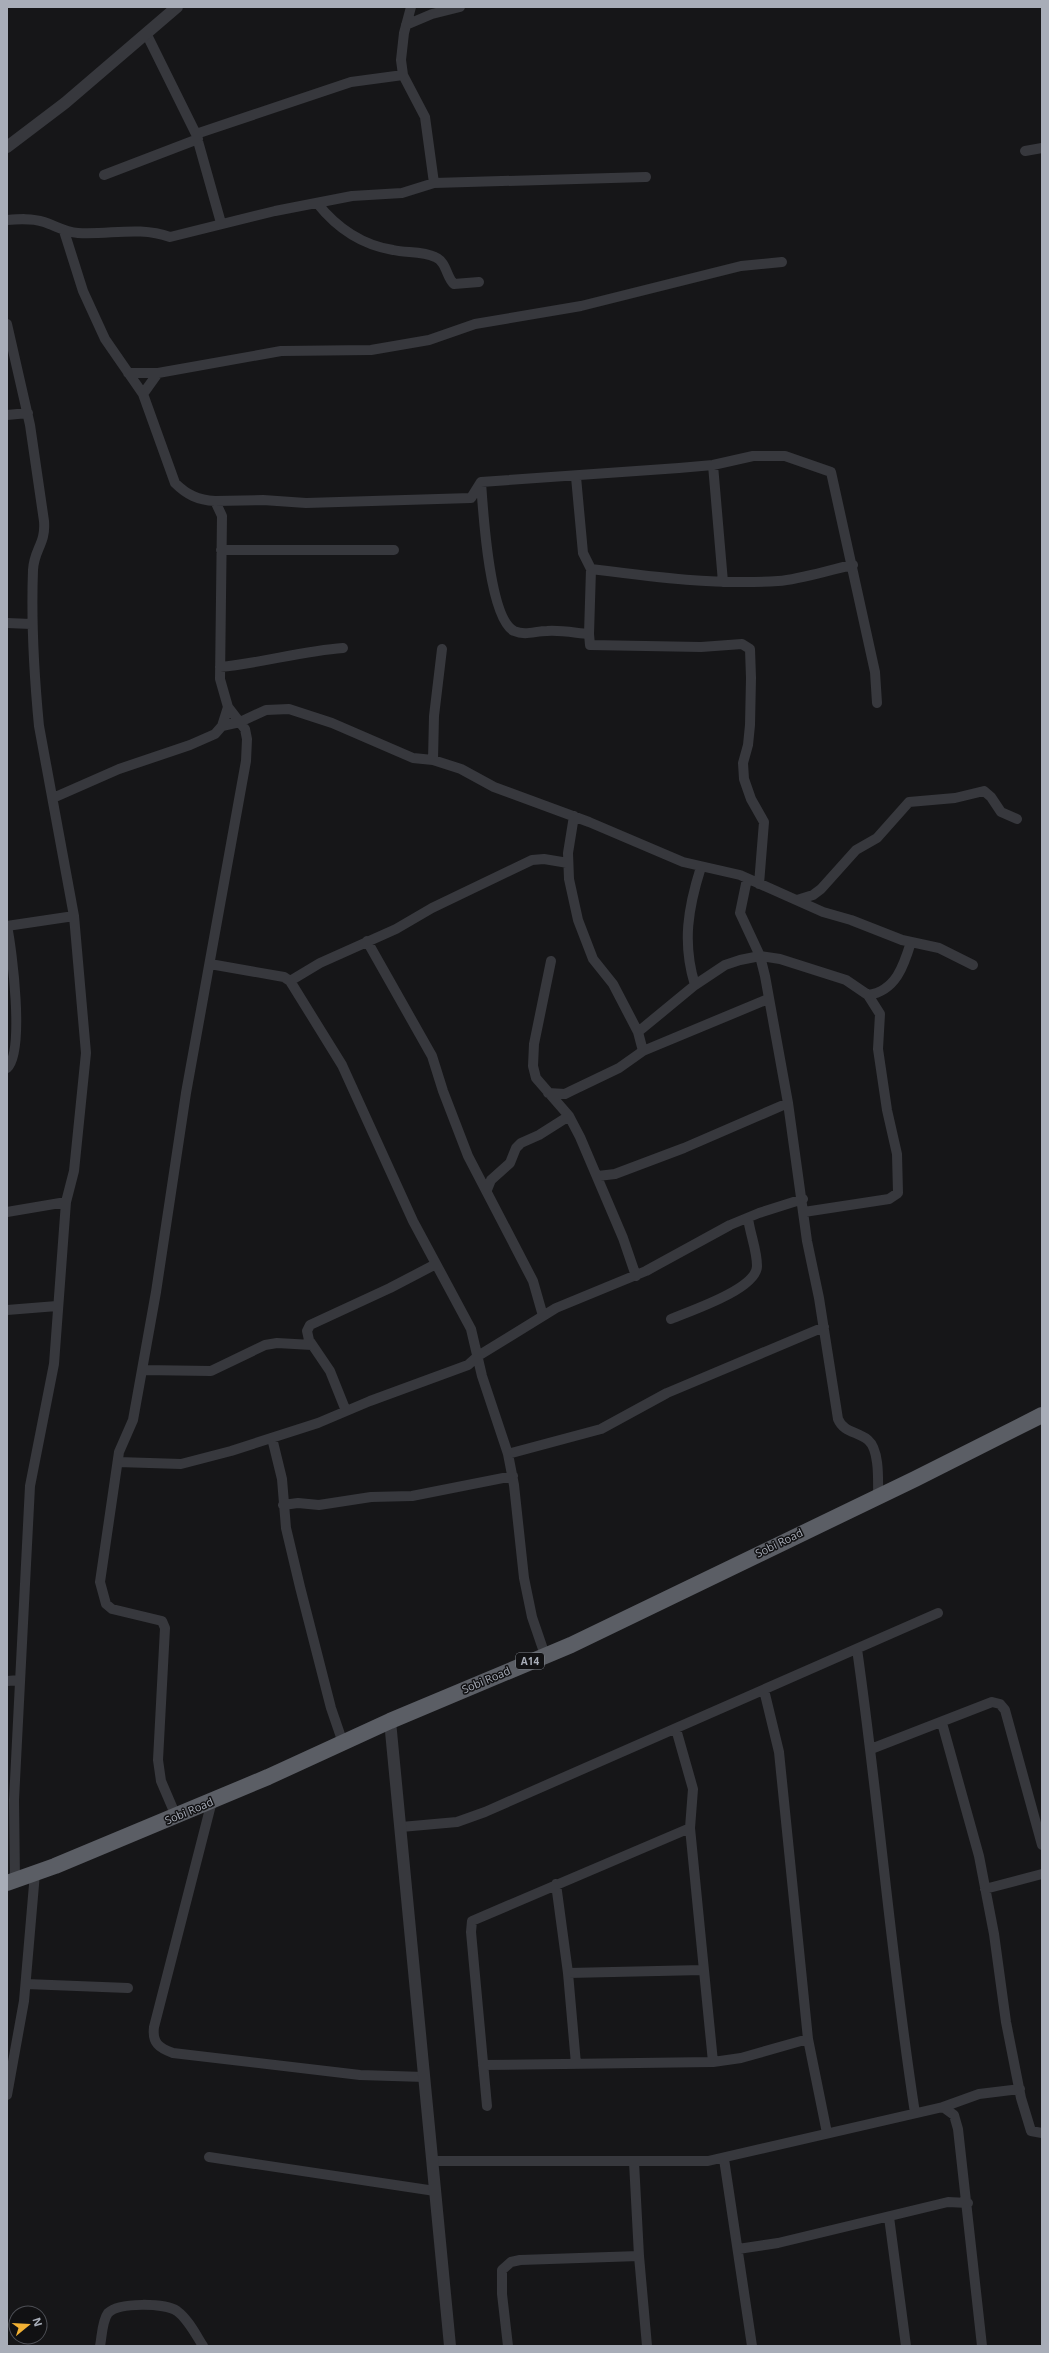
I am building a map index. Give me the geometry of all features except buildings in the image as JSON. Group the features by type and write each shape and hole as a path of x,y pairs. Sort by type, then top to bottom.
{"highway":[{"name":"Sobi Road","path":"11,1882 212,1801 390,1721 656,1605 1042,1415"}],"street":[{"path":"7,147 65,103 177,7"},
{"path":"411,7 406,25 401,60 403,75 425,117 434,183"},
{"path":"406,25 430,10 460,7"},
{"path":"146,33 197,137 221,223"},
{"path":"104,175 197,137 351,82 403,75"},
{"path":"1025,151 1042,148"},
{"path":"7,220 30,219 43,222 64,231 79,233 137,230 156,232 170,237 221,223 317,203 352,196 402,193 434,183 646,177"},
{"path":"317,203 328,217 341,228 368,243 392,250 436,257 444,266 454,284 479,282"},
{"path":"64,231 86,298 105,339 128,374 144,394 175,483 184,492 201,500 263,500 306,504 471,498 481,482"},
{"path":"128,374 158,373 281,351 371,350 415,343 430,340 475,324 581,306 741,266 782,262"},
{"path":"7,324 28,413 45,534 34,558 31,624 39,726 74,916 86,1053 74,1171 66,1202 57,1306 54,1364 30,1486 11,1882"},
{"path":"144,394 158,373"},
{"path":"7,415 28,413"},
{"path":"481,482 576,477 713,465 753,456 785,456 831,472 853,565 875,672 877,703"},
{"path":"713,465 723,582"},
{"path":"576,477 583,553 591,569 590,645 701,647 742,644 750,649 750,725 748,746 743,763 744,779 751,799 764,822 759,884"},
{"path":"481,482 486,554 504,621 513,630 526,634 547,631 589,634"},
{"path":"176,1816 161,1782 158,1760 165,1628 162,1622 112,1609 106,1604 100,1582 119,1452 133,1420 156,1292 186,1093 246,761 247,739 240,722 228,707 220,679 222,516 215,501"},
{"path":"222,516 239,501"},
{"path":"221,550 394,550"},
{"path":"591,569 642,577 723,582 779,581 853,565"},
{"path":"7,623 31,624"},
{"path":"220,667 249,665 325,650 343,648"},
{"path":"433,760 434,716 442,649"},
{"path":"53,798 119,768 190,745 215,734 222,726 228,707"},
{"path":"222,726 240,722 266,710 289,709 332,723 413,758 433,760 462,769 494,787 574,816 683,862 747,879 797,900 911,942 939,948 973,965"},
{"path":"797,900 813,895 821,889 856,850 877,838 909,802 955,798 984,791 987,792 1001,812 1017,818"},
{"path":"574,816 568,853 569,879 584,941 594,959 613,984 638,1032 643,1051"},
{"path":"290,981 320,963 367,942 532,860 544,859 568,863"},
{"path":"695,985 688,960 687,935 689,904 701,867"},
{"path":"747,879 740,913 760,956 788,1103 804,1212 838,1419 841,1426 868,1440 876,1460 878,1497"},
{"path":"7,1068 14,1056 16,990 13,953 7,926 74,916"},
{"path":"367,942 432,1056 443,1091 468,1156 533,1281 543,1316"},
{"path":"868,996 878,994 899,976 911,942"},
{"path":"638,1032 695,985 726,965 760,956 780,959 809,970 826,973 846,980 868,996 880,1014 878,1049 887,1110 897,1154 898,1193 889,1199 804,1212"},
{"path":"551,961 534,1044 533,1066 536,1078 566,1113 598,1176 636,1276"},
{"path":"210,964 284,977 290,981 342,1065 413,1221 471,1329 492,1409 508,1454 513,1476 524,1578 532,1617 544,1655"},
{"path":"548,1093 565,1094 619,1068 643,1051 768,998"},
{"path":"565,1094 566,1113"},
{"path":"598,1176 615,1174 684,1148 788,1103"},
{"path":"487,1190 491,1180 510,1163 516,1148 521,1143 539,1136 566,1113"},
{"path":"605,1194 615,1174"},
{"path":"118,1462 181,1464 231,1451 272,1438 468,1365 478,1356 543,1316 636,1276 748,1218 803,1199"},
{"path":"7,1212 66,1202"},
{"path":"671,1319 728,1295 754,1277 757,1268 748,1218"},
{"path":"346,1411 330,1371 312,1345 307,1331 310,1325 390,1288 436,1264"},
{"path":"7,1310 57,1306"},
{"path":"508,1454 601,1429 667,1394 824,1327"},
{"path":"142,1370 211,1371 265,1345 277,1343 312,1345"},
{"path":"272,1438 282,1479 283,1505 300,1587 330,1708 343,1743"},
{"path":"283,1505 298,1503 319,1505 371,1497 412,1496 513,1476"},
{"path":"401,1827 457,1822 486,1812 938,1613"},
{"path":"857,1649 871,1749 904,2045 915,2113"},
{"path":"7,1681 20,1680"},
{"path":"764,1690 779,1752 808,2039 827,2133"},
{"path":"871,1749 942,1723 992,1702 1000,1704 1005,1710 1042,1845"},
{"path":"390,1721 450,2346"},
{"path":"942,1723 979,1856 994,1934 1006,2022 1020,2089 1031,2131 1042,2133"},
{"path":"676,1729 693,1789 690,1828 713,2062"},
{"path":"212,1801 154,2027 153,2036 156,2044 161,2049 173,2053 360,2074 425,2077"},
{"path":"487,2106 471,1924 479,1918 556,1884 690,1828"},
{"path":"7,2095 26,1984 34,1874"},
{"path":"985,1889 1042,1874"},
{"path":"556,1884 568,1973 576,2064"},
{"path":"568,1973 703,1970"},
{"path":"26,1984 128,1988"},
{"path":"483,2065 713,2062 741,2058 808,2039"},
{"path":"432,2161 634,2162 724,2159 827,2133 943,2107 979,2094 1020,2089"},
{"path":"943,2107 954,2115 958,2129 968,2203 982,2346"},
{"path":"209,2157 435,2191"},
{"path":"724,2159 752,2346"},
{"path":"634,2162 639,2256 647,2346"},
{"path":"738,2249 778,2243 948,2202 968,2203"},
{"path":"889,2217 906,2346"},
{"path":"508,2346 502,2294 502,2270 511,2262 576,2256 639,2256"},
{"path":"100,2346 104,2322 107,2314 114,2308 124,2306 157,2306 171,2308 178,2312 203,2346"}]}
